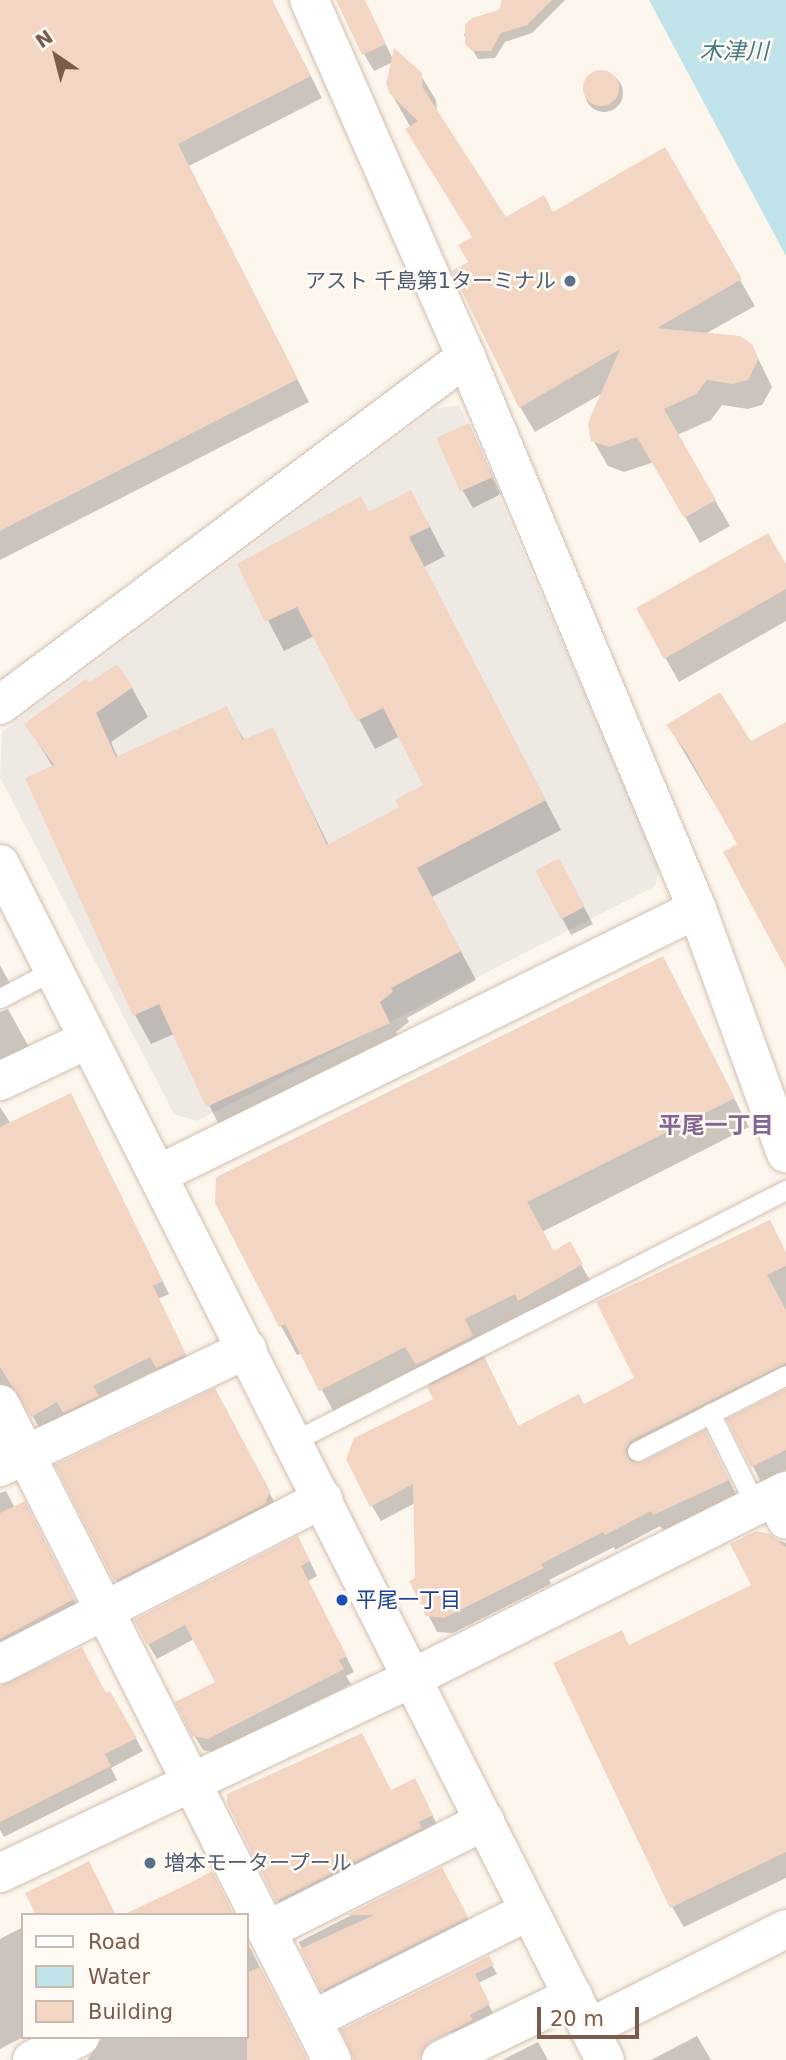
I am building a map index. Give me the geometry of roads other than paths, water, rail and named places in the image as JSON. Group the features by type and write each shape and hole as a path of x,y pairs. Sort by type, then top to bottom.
{"street":[{"path":"309,0 466,357 697,909 786,1153"},
{"path":"0,705 466,357"},
{"path":"3,877 159,1174 589,2028"},
{"path":"159,1174 697,909"},
{"path":"0,1081 89,1039"},
{"path":"13,1461 247,1349"},
{"path":"0,1404 13,1461 106,1613 193,1780 263,1944 312,2020 332,2060"},
{"path":"0,1664 106,1613 116,1603 323,1499"},
{"path":"0,1873 776,1503"},
{"path":"263,1944 485,1821"},
{"path":"312,2020 529,1911"},
{"path":"449,2058 589,2028 786,1928"},
{"path":"36,2059 76,2039"}],"lane":[{"path":"0,998 54,970"},
{"path":"292,1442 786,1190"},
{"path":"637,1451 786,1375"},
{"path":"710,1413 776,1503"}],"water":[{"name":"木津川","path":"649,0 786,0 786,256"}],"place":[{"name":"アスト 千島第1ターミナル","path":"570,281"},
{"name":"平尾一丁目","path":"342,1600"},
{"name":"増本モータープール","path":"150,1863"}],"district":[{"name":"平尾一丁目","path":"716,1125"}]}
